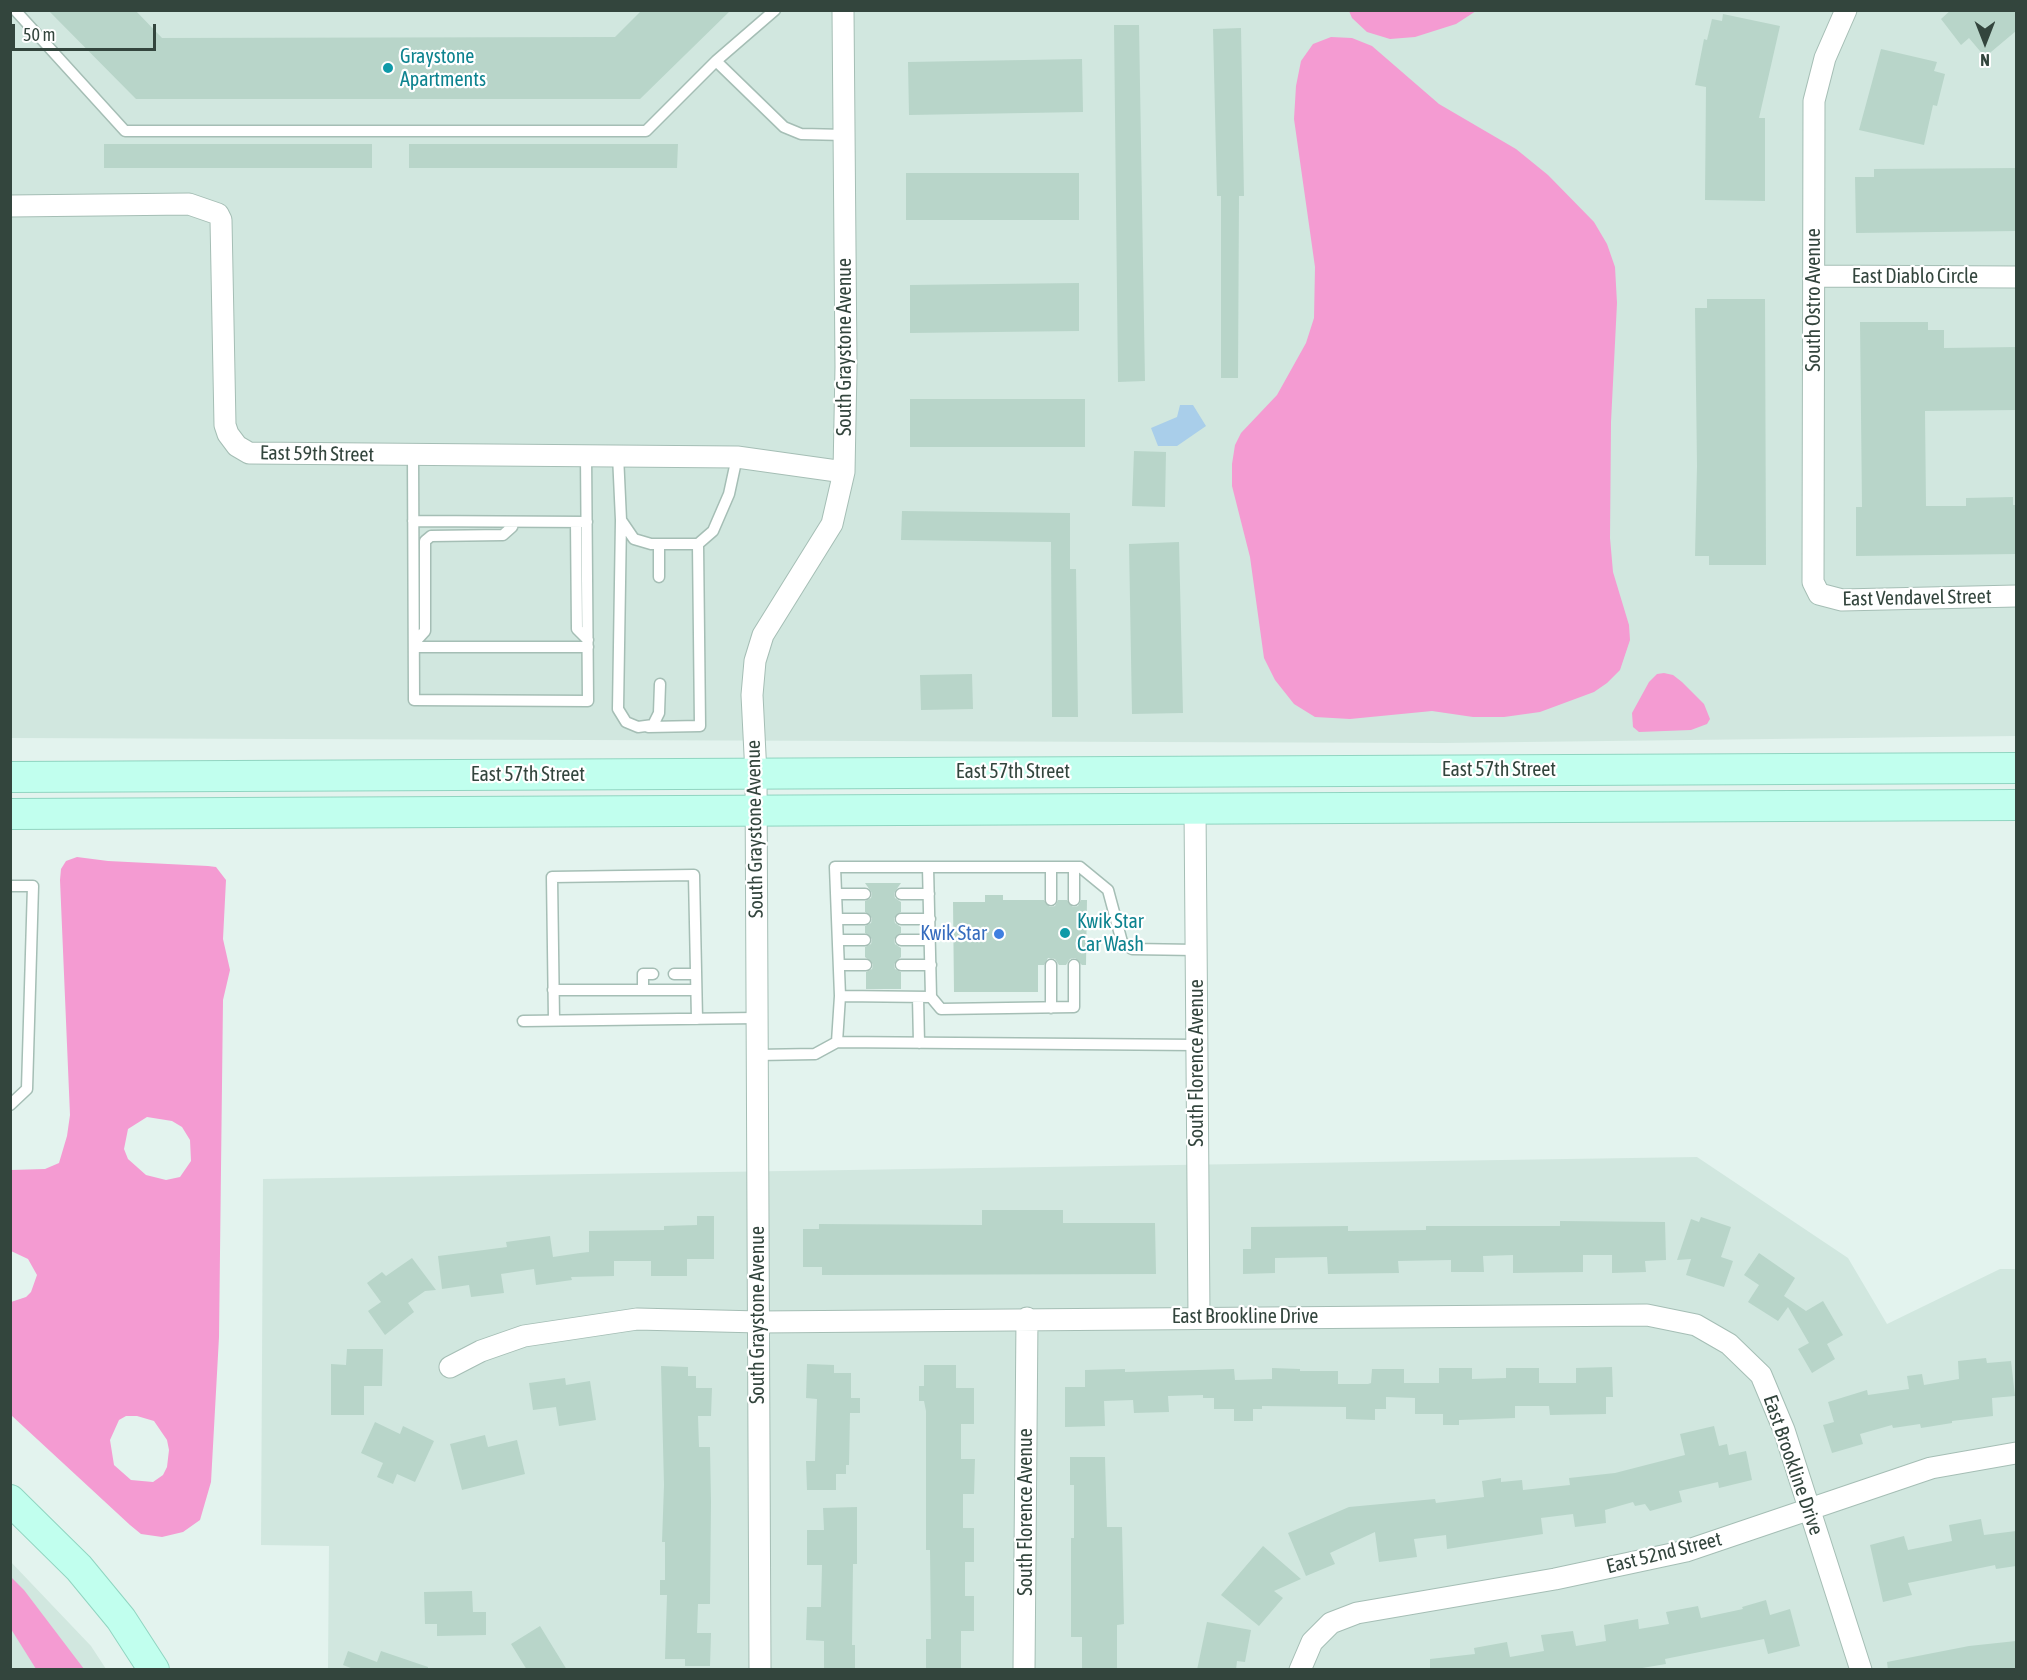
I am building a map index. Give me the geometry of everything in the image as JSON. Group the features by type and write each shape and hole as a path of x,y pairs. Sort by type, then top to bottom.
{"main road":[{"name":"East 57th Street","path":"10,777 2016,768"},
{"name":"East 57th Street","path":"10,814 2016,805"},
{"path":"10,1500 79,1568 120,1619 154,1670"}],"street":[{"name":"South Graystone Avenue","path":"760,1670 756,774 752,695 754,661 763,635 832,524 844,472 843,10"},
{"name":"South Ostro Avenue","path":"1819,594 1813,582 1814,101 1825,58 1846,10"},
{"name":"East 59th Street","path":"10,207 189,204 214,210 221,220 225,425 228,434 237,446 256,454 737,457 844,472"},
{"name":"East Diablo Circle","path":"1814,276 2016,277"},
{"name":"East Vendavel Street","path":"1819,594 1830,599 1842,600 2016,597"},
{"name":"South Florence Avenue","path":"1195,808 1198,1317"},
{"name":"East Brookline Drive","path":"450,1367 481,1351 524,1336 592,1323 637,1318 759,1322 1027,1318 1647,1315 1696,1325 1729,1344 1761,1375 1784,1430 1861,1670"},
{"name":"South Florence Avenue","path":"1024,1670 1027,1318"},
{"name":"East 52nd Street","path":"1300,1670 1312,1641 1331,1623 1357,1613 1555,1579 1686,1551 1931,1468 2016,1453"}],"lane":[{"path":"15,10 125,131 646,131 716,61 775,10"},
{"path":"716,61 783,128 801,134 845,135"},
{"path":"413,455 414,700 588,701 588,643 582,522 586,455"},
{"path":"618,455 621,520 618,709 626,722 632,726 700,726 698,544"},
{"path":"621,520 634,539 659,544 698,544 713,531 729,494 737,457"},
{"path":"413,521 582,522"},
{"path":"414,645 424,631 426,541 431,536 503,535 512,528 514,522"},
{"path":"659,544 659,577"},
{"path":"414,645 588,643"},
{"path":"646,727 653,725 657,719 660,684"},
{"path":"837,1042 840,996 835,867 1080,867 1108,890 1122,942 1132,949 1196,950"},
{"path":"928,867 931,998"},
{"path":"1051,867 1051,900"},
{"path":"1074,867 1074,900"},
{"path":"554,1020 552,877 694,874 697,1019"},
{"path":"10,886 33,886 27,1089 10,1105"},
{"path":"836,894 865,894"},
{"path":"901,894 929,894"},
{"path":"901,918 930,918"},
{"path":"837,919 865,919"},
{"path":"838,940 865,940"},
{"path":"901,940 930,940"},
{"path":"839,965 866,965"},
{"path":"901,965 930,965"},
{"path":"1051,965 1051,1008"},
{"path":"840,996 931,998 942,1009 1074,1007 1074,965"},
{"path":"643,990 643,974 653,974"},
{"path":"674,974 696,974"},
{"path":"553,990 696,990"},
{"path":"918,997 919,1043"},
{"path":"523,1021 757,1018"},
{"path":"757,1055 815,1054 837,1042 1197,1045"}],"shaded area":[{"path":"1349,10 1476,11 1456,24 1415,37 1390,39 1367,32 1352,18"},
{"path":"11,11 2016,11 2016,736 1444,743 11,738"},
{"path":"1331,37 1352,38 1372,46 1439,104 1516,149 1548,175 1594,222 1607,244 1615,267 1617,303 1611,422 1610,538 1613,572 1629,625 1630,640 1620,670 1607,683 1594,692 1540,712 1504,717 1473,717 1432,711 1350,719 1315,717 1294,704 1275,680 1264,658 1250,557 1232,486 1232,464 1235,445 1241,433 1277,395 1306,343 1314,318 1315,267 1294,119 1296,86 1301,61 1313,44"},
{"path":"1180,405 1193,405 1206,426 1177,446 1158,446 1151,428 1177,417"},
{"path":"1657,674 1673,675 1704,704 1710,719 1707,724 1691,730 1639,732 1633,727 1632,713 1649,682"},
{"path":"77,857 108,861 208,866 216,867 226,880 223,939 230,970 223,1000 219,1337 211,1482 200,1520 183,1532 162,1537 141,1534 11,1415 11,1302 26,1297 31,1292 37,1275 28,1259 11,1251 11,1170 45,1169 59,1163 70,1115 60,880 61,869 66,861","holes":["147,1117 172,1121 182,1127 190,1140 191,1161 180,1177 166,1180 146,1175 128,1159 124,1149 128,1129","126,1416 137,1416 154,1421 167,1440 169,1450 167,1467 163,1475 153,1482 131,1480 114,1465 110,1440 119,1420"]},
{"path":"1697,1157 1848,1258 1887,1324 2000,1269 2016,1269 2016,1669 328,1669 329,1546 261,1545 263,1179"},
{"path":"10,1561 91,1646 106,1669 11,1669"},
{"path":"11,1577 24,1590 84,1669 36,1669 11,1629"}],"building":[{"name":"Graystone Apartments","path":"48,10 135,10 162,38 615,37 642,10 731,10 640,99 136,99"},
{"path":"1951,10 2016,10 2016,31 1985,57 1969,38 1961,45 1941,19"},
{"path":"1723,14 1780,26 1759,118 1765,118 1765,201 1705,200 1706,87 1695,85 1704,39 1707,40 1712,19 1722,21"},
{"path":"1114,25 1139,25 1145,381 1118,382"},
{"path":"1241,28 1244,196 1239,196 1238,378 1221,378 1221,196 1217,196 1213,29"},
{"path":"1881,49 1937,62 1934,71 1945,74 1937,106 1933,105 1924,145 1859,130"},
{"path":"1082,59 1083,112 909,115 908,62"},
{"path":"104,144 372,144 372,168 104,168"},
{"path":"409,144 678,144 677,168 409,168"},
{"path":"2016,168 2016,231 1856,233 1855,177 1874,177 1874,169"},
{"path":"906,173 1079,173 1079,220 906,220"},
{"path":"1079,283 1079,331 910,333 910,285"},
{"path":"1707,299 1765,299 1766,565 1709,565 1709,556 1695,556 1697,466 1695,308 1707,308"},
{"path":"1860,322 1928,322 1928,330 1944,330 1944,348 2016,347 2016,410 1925,411 1926,506 1966,506 1966,498 2013,497 2013,505 2016,505 2016,554 1856,556 1856,507 1862,507"},
{"path":"910,399 1085,399 1085,447 910,447"},
{"path":"1134,451 1166,452 1165,507 1132,506"},
{"path":"902,511 1070,513 1070,569 1076,569 1078,717 1052,717 1051,542 901,540"},
{"path":"1179,542 1183,713 1132,714 1129,544"},
{"path":"972,674 973,709 921,710 920,675"},
{"name":"Kwik Star","path":"865,883 901,883 894,893 895,898 901,902 901,912 894,918 895,923 901,927 901,933 894,939 895,944 901,948 901,957 894,964 895,969 901,972 901,989 866,989 866,972 872,969 873,964 865,957 865,947 871,944 872,939 865,933 865,926 871,923 872,918 865,912 865,901 871,898 872,893"},
{"name":"Kwik Star","path":"985,895 1003,895 1003,900 1044,900 1050,907 1055,906 1058,900 1067,900 1073,907 1078,906 1081,900 1087,900 1086,965 1082,965 1075,958 1070,959 1066,965 1059,965 1055,959 1048,958 1044,965 1038,965 1038,992 954,992 953,902 985,902"},
{"path":"982,1210 1063,1210 1063,1223 1155,1223 1156,1274 822,1275 822,1267 803,1267 803,1229 819,1229 819,1224 982,1225"},
{"path":"697,1216 714,1216 714,1259 687,1259 687,1276 651,1276 651,1261 614,1261 614,1276 571,1277 572,1280 536,1285 534,1269 501,1274 504,1293 471,1297 469,1285 442,1289 438,1256 507,1247 506,1242 550,1236 553,1257 589,1252 589,1231 664,1230 664,1226 697,1225"},
{"path":"1701,1217 1731,1227 1721,1257 1733,1261 1724,1287 1686,1275 1691,1259 1677,1260 1691,1219 1699,1222"},
{"path":"1560,1221 1665,1222 1666,1260 1645,1261 1646,1272 1612,1273 1612,1255 1583,1255 1583,1272 1513,1273 1513,1255 1483,1256 1484,1272 1451,1272 1451,1260 1398,1261 1399,1273 1328,1274 1327,1257 1275,1258 1275,1273 1243,1274 1243,1249 1251,1249 1251,1227 1348,1226 1348,1231 1426,1230 1426,1226 1560,1226"},
{"path":"1759,1253 1795,1278 1784,1296 1806,1311 1823,1301 1843,1335 1827,1344 1835,1359 1812,1373 1798,1349 1809,1343 1788,1307 1778,1321 1748,1302 1759,1285 1744,1275"},
{"path":"412,1258 436,1290 425,1291 408,1303 414,1312 385,1335 368,1311 381,1302 367,1283 382,1272 386,1276"},
{"path":"347,1349 383,1349 382,1386 364,1386 364,1415 331,1415 331,1364 346,1365"},
{"path":"1986,1358 1987,1363 2011,1361 2015,1396 1992,1398 1993,1416 1952,1421 1952,1423 1921,1428 1920,1424 1893,1428 1892,1425 1860,1434 1863,1444 1832,1453 1823,1425 1834,1422 1828,1402 1867,1390 1868,1395 1909,1389 1907,1376 1922,1374 1924,1385 1959,1379 1958,1361"},
{"path":"807,1364 834,1365 834,1373 851,1373 851,1398 860,1398 860,1413 850,1413 849,1465 846,1465 846,1474 836,1474 836,1490 807,1490 806,1461 815,1461 817,1399 806,1398"},
{"path":"924,1365 956,1365 956,1388 974,1388 974,1424 961,1424 961,1459 975,1459 974,1494 963,1494 963,1528 974,1528 974,1562 965,1562 965,1596 974,1596 974,1631 961,1631 961,1670 926,1670 926,1639 931,1639 930,1550 926,1550 926,1411 924,1401 919,1401 919,1386 924,1386"},
{"path":"661,1366 688,1367 688,1376 696,1376 696,1388 712,1388 711,1416 698,1416 699,1447 710,1447 711,1502 710,1604 698,1604 697,1633 711,1633 710,1666 685,1666 685,1659 665,1659 667,1595 660,1595 660,1580 665,1580 665,1542 662,1542 664,1485"},
{"path":"1612,1367 1613,1397 1606,1397 1606,1414 1550,1415 1549,1406 1515,1406 1515,1418 1459,1420 1459,1425 1443,1425 1443,1414 1415,1414 1415,1398 1386,1397 1386,1409 1375,1409 1375,1420 1346,1419 1346,1407 1262,1406 1262,1409 1253,1409 1253,1421 1234,1421 1234,1409 1214,1409 1214,1398 1203,1398 1203,1395 1168,1396 1169,1412 1134,1413 1133,1400 1104,1401 1105,1426 1065,1427 1065,1387 1085,1387 1085,1370 1125,1369 1125,1372 1234,1369 1235,1380 1272,1379 1272,1368 1300,1369 1300,1371 1338,1371 1338,1384 1368,1384 1371,1383 1372,1369 1404,1369 1404,1383 1439,1383 1439,1368 1472,1368 1472,1379 1506,1378 1506,1368 1539,1368 1539,1383 1576,1383 1576,1368"},
{"path":"565,1378 566,1385 590,1381 596,1420 559,1426 556,1407 533,1410 529,1383"},
{"path":"375,1422 400,1434 403,1426 434,1441 415,1482 397,1474 393,1484 377,1477 383,1463 361,1453"},
{"path":"1714,1426 1719,1446 1727,1444 1729,1455 1746,1451 1752,1480 1719,1488 1718,1482 1679,1491 1682,1502 1650,1511 1645,1504 1635,1506 1633,1502 1605,1510 1606,1523 1575,1527 1573,1514 1541,1518 1543,1534 1447,1549 1446,1535 1414,1539 1417,1557 1379,1562 1375,1532 1330,1553 1335,1564 1306,1576 1288,1533 1349,1507 1435,1499 1436,1503 1484,1497 1482,1481 1501,1478 1501,1482 1522,1480 1523,1490 1570,1485 1569,1478 1615,1473 1685,1455 1680,1434"},
{"path":"485,1435 488,1447 517,1440 525,1474 462,1490 450,1444"},
{"path":"1070,1457 1105,1457 1107,1527 1122,1527 1124,1624 1117,1625 1117,1670 1082,1670 1082,1637 1071,1637 1071,1538 1074,1538 1074,1485 1070,1485"},
{"path":"857,1507 857,1564 853,1564 852,1645 855,1645 855,1670 824,1670 824,1641 806,1640 807,1607 821,1607 822,1565 807,1565 807,1530 824,1530 823,1508"},
{"path":"1981,1519 1984,1535 2016,1531 2016,1566 1996,1569 1995,1565 1908,1583 1912,1595 1883,1602 1870,1545 1904,1536 1908,1550 1952,1541 1949,1525"},
{"path":"1263,1546 1301,1579 1274,1591 1283,1598 1259,1626 1221,1595"},
{"path":"472,1591 473,1612 486,1612 486,1635 437,1636 437,1624 425,1624 424,1592"},
{"path":"1766,1600 1770,1615 1790,1609 1800,1646 1768,1654 1764,1639 1665,1659 1666,1664 1630,1670 1430,1670 1430,1659 1475,1654 1474,1648 1507,1642 1510,1657 1544,1651 1541,1635 1573,1631 1576,1646 1606,1641 1604,1625 1638,1619 1639,1629 1669,1624 1666,1612 1698,1606 1701,1618 1743,1609 1742,1607"},
{"path":"1207,1622 1251,1630 1245,1662 1237,1661 1236,1670 1197,1670"},
{"path":"540,1626 567,1670 527,1670 511,1644"},
{"path":"2016,1641 2016,1670 1888,1670 1887,1662 1969,1646"},
{"path":"348,1651 377,1662 381,1651 428,1667 428,1670 356,1670 343,1665"}],"place":[{"name":"Graystone Apartments","path":"388,68"},
{"name":"Kwik Star Car Wash","path":"1065,933"},
{"name":"Kwik Star","path":"999,934"}]}
